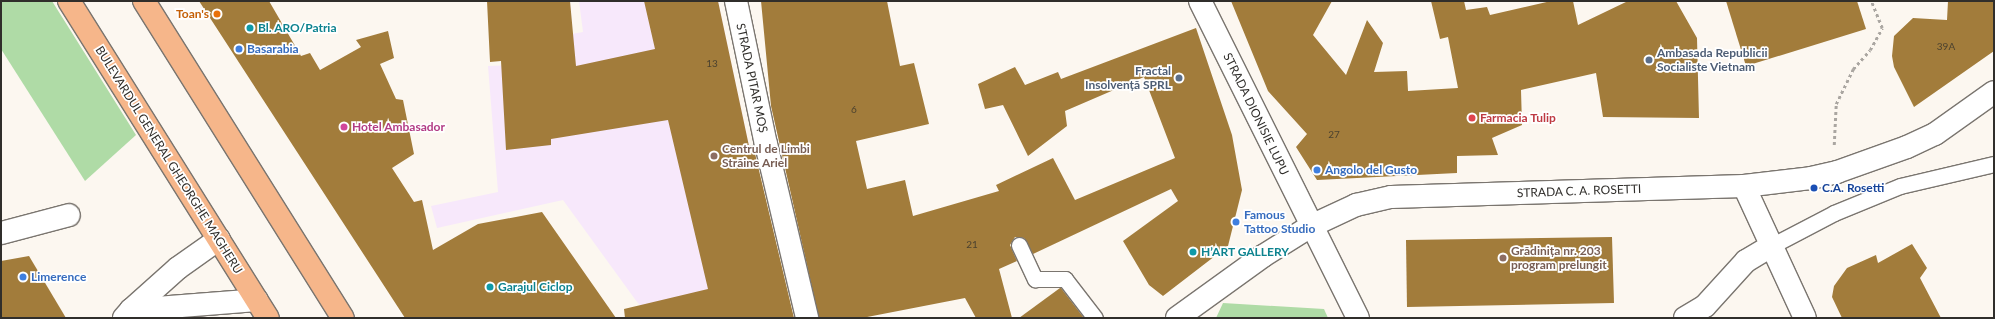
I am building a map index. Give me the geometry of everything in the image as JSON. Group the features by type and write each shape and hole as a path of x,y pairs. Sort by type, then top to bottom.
{"main road":[{"name":"BULEVARDUL GENERAL GHEORGHE MAGHERU","path":"69,1 263,309"},
{"path":"144,1 343,318"}],"street":[{"name":"STRADA PITAR MOȘ","path":"736,1 766,144 807,318"},
{"name":"STRADA DIONISIE LUPU","path":"1200,1 1358,318"},
{"name":"STRADA C. A. ROSETTI","path":"1181,317 1263,256 1311,226 1356,205 1391,197 1744,186 1804,179 1837,172 1907,147 1935,134 1994,92"},
{"path":"1744,186 1805,318"},
{"path":"1,233 69,215"},
{"path":"128,314 178,268 219,239"},
{"path":"1685,318 1706,306 1746,261 1771,246"},
{"path":"128,314 263,309"}],"lane":[{"path":"1771,246 1834,213 1900,186 1994,164"},
{"path":"1019,245 1035,279 1065,279 1095,318"}],"path":[{"path":"1837,172 1833,138 1836,104 1852,69 1870,50 1882,28 1872,1"}],"shaded area":[{"path":"579,1 718,1 786,318 653,318 637,302 563,200 437,228 431,206 498,192 488,66 549,64 548,38 583,32"}],"green space":[{"path":"1,1 52,1 136,135 85,181 1,49"},
{"path":"1223,303 1324,309 1328,318 1216,318"}],"building":[{"path":"199,1 269,1 301,56 310,53 320,70 361,47 356,40 388,31 394,58 380,64 396,99 403,100 414,154 392,168 414,202 422,200 433,250 478,224 542,212 616,318 405,318"},
{"path":"487,1 570,1 576,66 655,49 644,1 718,1 749,146 753,145 794,318 625,318 624,309 708,289 668,120 551,139 551,145 506,150 501,61 490,62"},
{"path":"761,1 887,1 900,66 914,63 929,124 856,141 867,189 905,180 913,216 999,191 996,185 1053,158 1075,200 1175,158 1144,77 1065,111 1067,126 1028,156 1003,105 985,109 978,84 1015,67 1025,85 1058,72 1061,79 1196,28 1232,135 1242,190 1228,246 1163,296 1149,285 1123,241 1178,201 1171,189 1033,254 1024,238 1015,237 1010,245 1017,261 999,269 1012,318 976,318 965,298 862,318 819,318 771,106"},
{"path":"1231,1 1332,1 1313,35 1346,75 1367,20 1383,43 1374,72 1407,71 1408,91 1458,88 1448,37 1440,39 1431,1 1464,1 1466,10 1487,7 1490,15 1551,1 1573,1 1578,25 1628,1 1676,1 1697,38 1699,118 1603,117 1596,73 1521,90 1522,125 1492,138 1498,155 1457,156 1457,173 1317,180 1296,147 1307,134 1268,91"},
{"path":"1726,1 1857,1 1866,29 1746,66"},
{"path":"1948,1 1994,1 1994,51 1914,107 1894,67 1892,56 1894,36 1913,18 1947,20"},
{"path":"1612,237 1614,303 1407,307 1406,240"},
{"path":"1912,244 1927,268 1920,278 1941,318 1842,318 1832,297 1834,286 1847,268 1876,255 1878,263"},
{"path":"29,256 66,318 1,318 1,261"},
{"path":"1060,288 1084,318 1019,318"}],"place":[{"name":"Toan's","path":"217,14"},
{"name":"Bl. ARO/Patria","path":"250,28"},
{"name":"Basarabia","path":"239,49"},
{"name":"Ambasada Republicii Socialiste Vietnam","path":"1649,60"},
{"name":"Fractal Insolvență SPRL","path":"1179,78"},
{"name":"Farmacia Tulip","path":"1472,118"},
{"name":"Hotel Ambasador","path":"344,127"},
{"name":"Centrul de Limbi Străine Ariel","path":"714,156"},
{"name":"Angolo del Gusto","path":"1317,170"},
{"name":"C.A. Rosetti","path":"1814,188"},
{"name":"Famous Tattoo Studio","path":"1236,222"},
{"name":"H’ART GALLERY","path":"1193,252"},
{"name":"Grădinița nr. 203 program prelungit","path":"1503,258"},
{"name":"Limerence","path":"23,277"},
{"name":"Garajul Ciclop","path":"490,287"}]}
